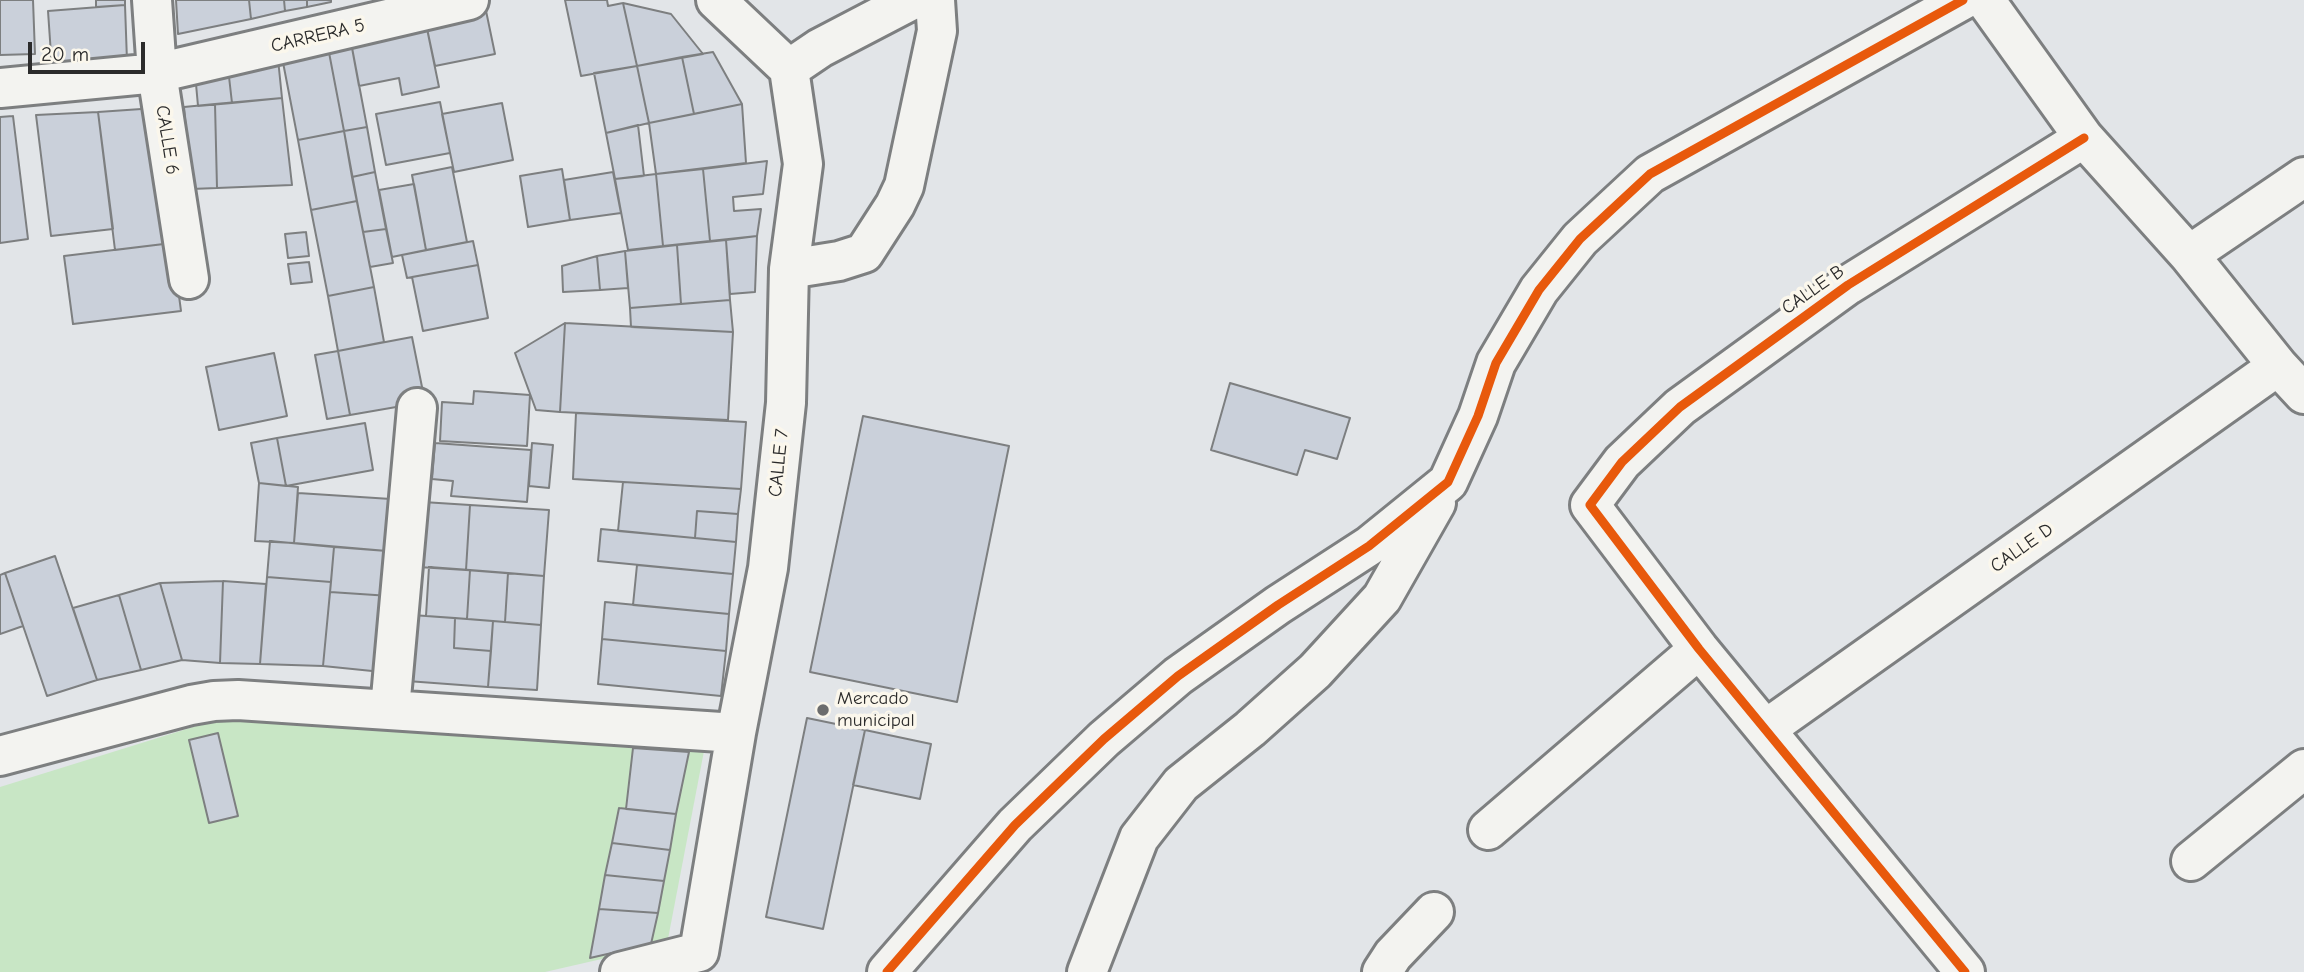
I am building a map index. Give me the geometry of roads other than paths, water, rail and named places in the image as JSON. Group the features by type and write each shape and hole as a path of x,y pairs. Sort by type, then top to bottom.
{"street":[{"name":"CALLE 6","path":"152,0 157,74 190,279"},
{"name":"CARRERA 5","path":"0,88 157,74 469,0"},
{"path":"716,0 789,69 820,48 912,0"},
{"path":"789,269 839,261 863,253 895,205 904,186 937,31 935,0"},
{"path":"1087,972 1139,838 1181,785 1315,671 1382,598 1448,482 1478,416 1496,363 1539,290 1580,239 1650,174 1963,0"},
{"path":"1985,0 2084,138 2189,256 2304,394"},
{"name":"CALLE 7","path":"706,962 736,733 768,569 786,403 789,269 803,164 789,69"},
{"name":"CALLE B","path":"1699,649 1590,505 1622,462 1680,407 1848,285 2084,138"},
{"path":"2189,256 2304,177"},
{"name":"CALLE D","path":"1766,729 2278,366"},
{"path":"390,709 417,408"},
{"path":"887,972 1015,825 1104,738 1178,676 1278,605 1369,546 1448,482"},
{"path":"1488,830 1699,649 1965,972"},
{"path":"0,756 214,701 238,700 736,733"},
{"path":"2191,860 2304,769"},
{"path":"1382,972 1393,956 1434,912"},
{"path":"620,972 706,962"}],"place":[{"name":"Mercado municipal","path":"823,710"}]}
